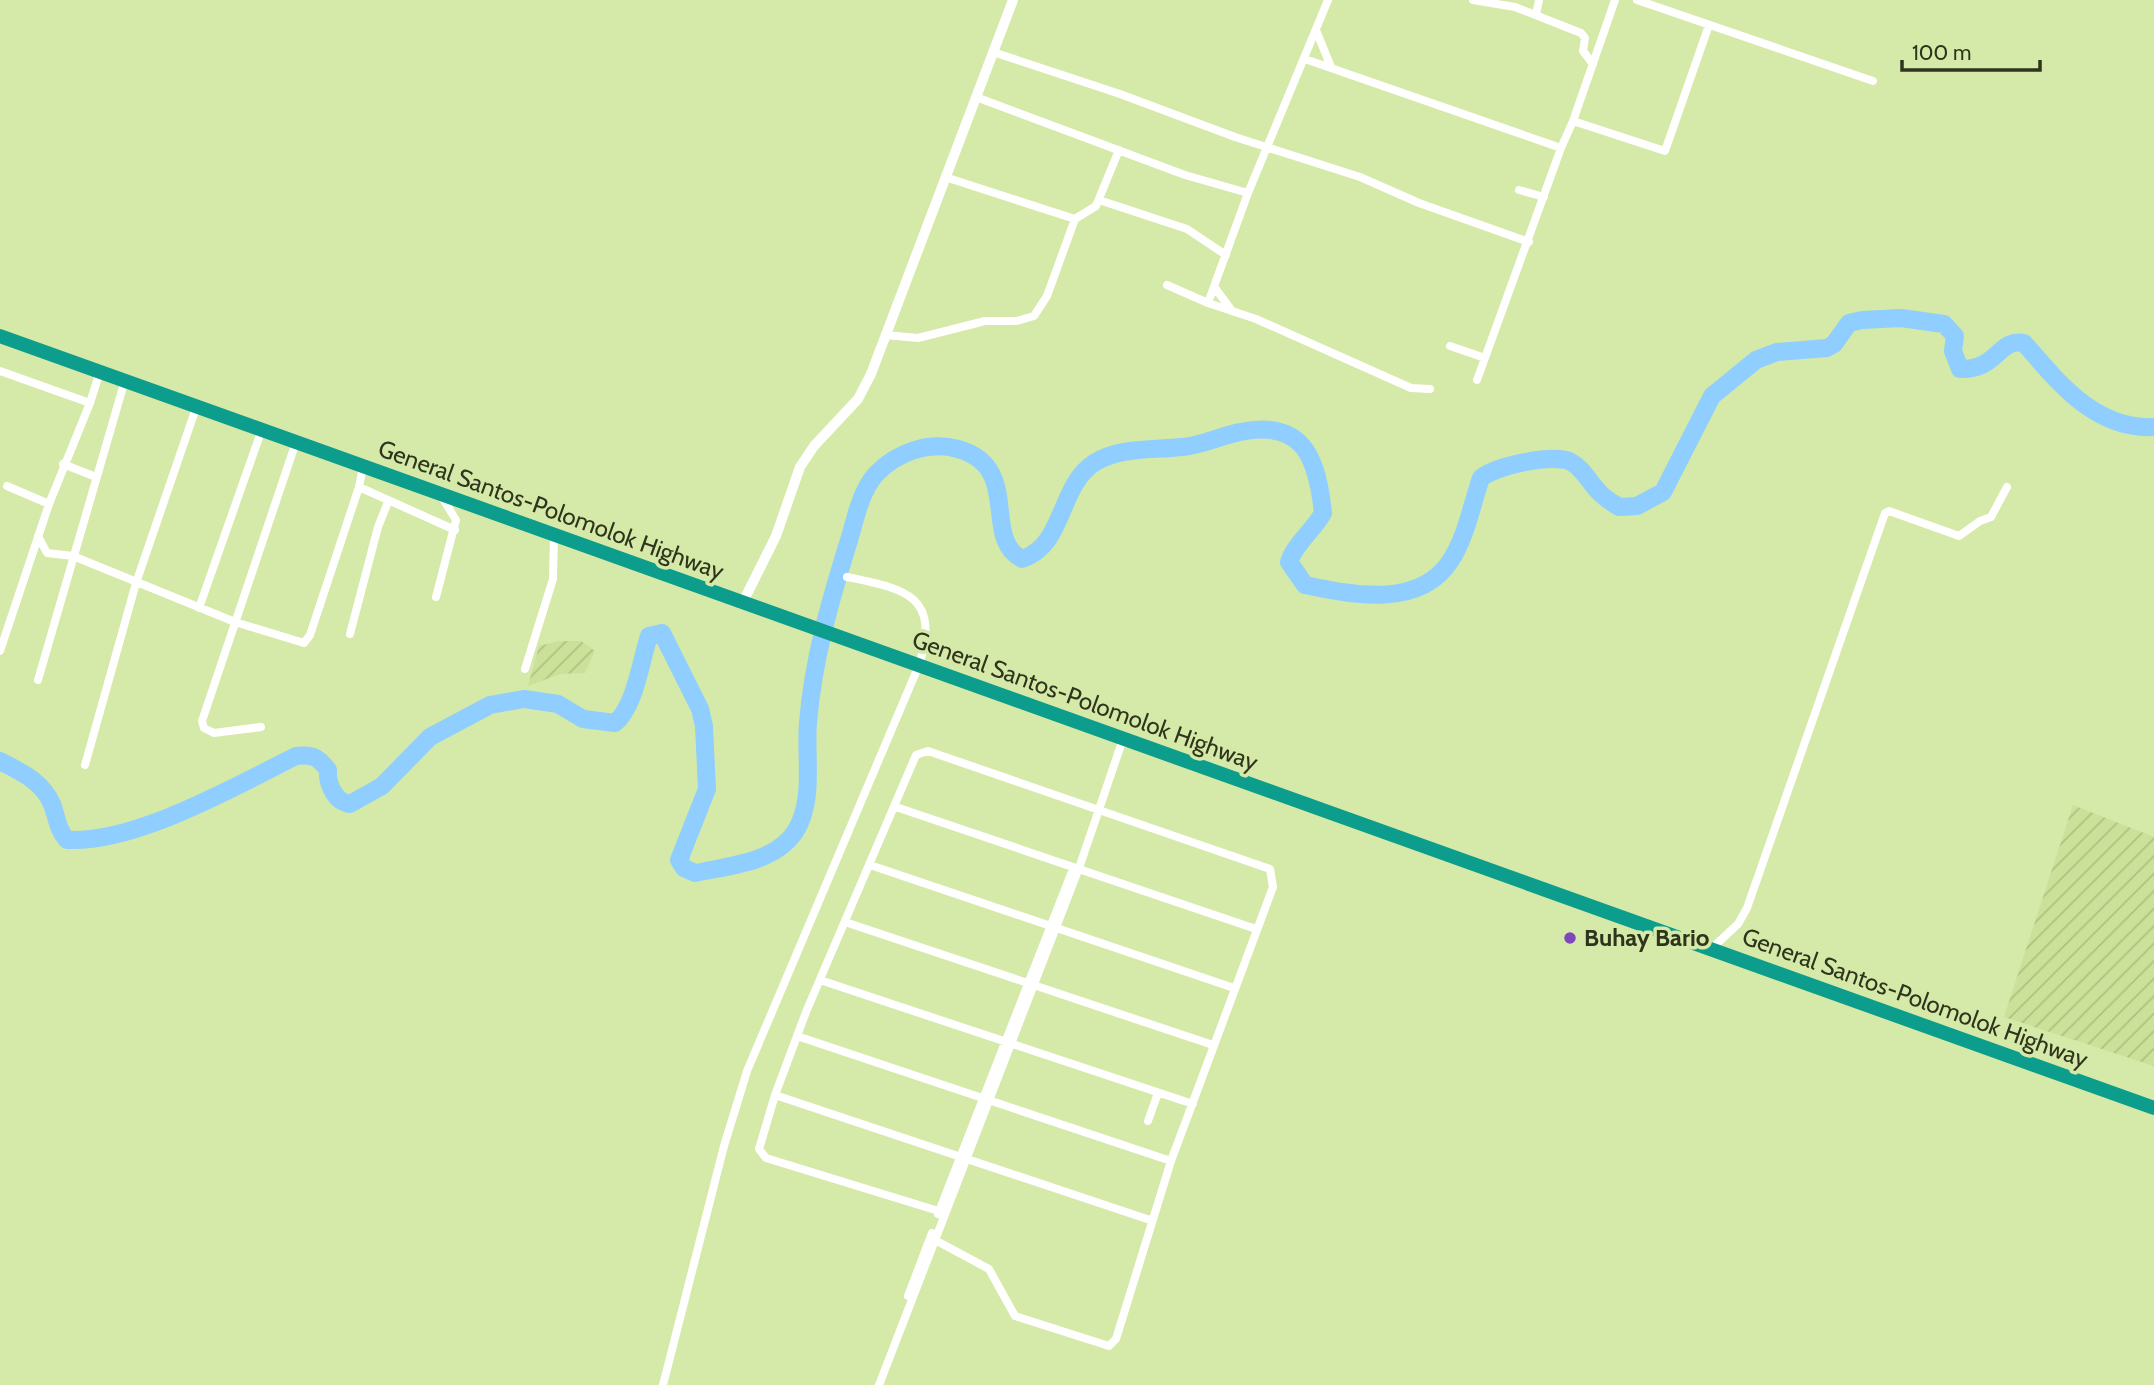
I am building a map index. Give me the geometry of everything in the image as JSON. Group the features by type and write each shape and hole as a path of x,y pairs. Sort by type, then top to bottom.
{"highway":[{"name":"General Santos-Polomolok Highway","path":"0,336 2154,1108"}],"street":[{"path":"743,602 776,536 800,467 814,446 858,399 1013,0"},
{"path":"1208,303 1248,193 1328,0"},
{"path":"1473,0 1493,1 1581,33 1585,38 1583,51 1593,64"},
{"path":"1536,15 1539,0"},
{"path":"1476,380 1529,242 1615,0"},
{"path":"1637,0 1873,81"},
{"path":"1573,121 1665,151 1709,26"},
{"path":"1316,30 1331,67"},
{"path":"993,52 1267,148 1360,177 1419,203 1529,242"},
{"path":"1305,59 1561,148"},
{"path":"976,97 1119,150 1248,193"},
{"path":"945,177 1074,219 1092,211 1119,150"},
{"path":"1519,190 1544,197"},
{"path":"1099,200 1187,229 1226,254"},
{"path":"885,335 918,338 985,321 1017,321 1034,316 1046,296 1074,219"},
{"path":"1167,285 1208,303 1256,319 1411,388 1430,389"},
{"path":"1215,288 1233,312"},
{"path":"1450,346 1485,358"},
{"path":"0,371 90,402"},
{"path":"0,651 63,464 90,402 100,371"},
{"path":"38,680 125,380"},
{"path":"85,765 136,583 197,405"},
{"path":"199,608 262,429"},
{"path":"261,727 214,733 208,732 202,724 296,442"},
{"path":"63,464 96,477"},
{"path":"38,536 47,553 72,556 234,622 295,642 307,640 359,487 363,467"},
{"path":"7,486 49,504"},
{"path":"359,487 455,530"},
{"path":"1711,949 1738,924 1747,908 1885,513 1888,511 1959,536 1980,521 1991,517 2007,487"},
{"path":"436,597 456,520 440,494"},
{"path":"351,634 378,527 388,502"},
{"path":"524,668 553,579 554,535"},
{"path":"663,1385 730,1125 747,1071 919,666 928,639 927,625 906,592 846,577"},
{"path":"875,1385 1124,739"},
{"path":"935,1240 989,1269 1015,1317 1110,1346 1116,1339 1150,1220 1274,880 1265,865 923,751 916,755 797,1036 758,1143 761,1155 942,1213"},
{"path":"896,807 1256,929"},
{"path":"870,865 1234,988"},
{"path":"845,922 1213,1045"},
{"path":"820,980 1194,1104"},
{"path":"797,1036 1171,1161"},
{"path":"1147,1121 1158,1093"},
{"path":"775,1095 1150,1220"},
{"path":"919,1276 935,1240 942,1213"}],"shaded area":[{"path":"559,641 581,641 595,651 585,673 560,674 528,686 539,646"},
{"path":"2073,805 2154,837 2154,1066 2004,1017"}],"waterway":[{"path":"0,761 30,778 43,789 67,840 94,839 153,823 214,797 296,756 311,756 321,762 328,770 333,792 340,800 350,804 382,786 430,737 490,705 524,699 558,704 583,719 615,723 628,706 649,636 662,633 700,709 704,726 707,789 679,860 684,868 695,873 763,857 786,842 795,832 801,820 807,793 808,723 818,652 857,512 866,488 876,474 884,466 914,450 947,447 978,458 990,471 996,486 1004,535 1010,549 1022,559 1036,552 1046,541 1082,473 1104,458 1137,450 1190,446 1240,432 1262,429 1279,431 1293,437 1311,460 1323,513 1289,562 1305,585 1343,592 1384,595 1422,586 1438,576 1456,551 1481,478 1488,473 1525,462 1563,460 1575,465 1601,494 1619,507 1637,506 1663,492 1712,396 1756,360 1777,352 1827,348 1834,344 1849,323 1862,320 1901,318 1944,324 1955,336 1953,351 1960,369 1982,365 2008,345 2024,343 2065,388 2096,412 2133,426 2154,427"}],"place":[{"name":"Buhay Bario","path":"1570,938"}]}
